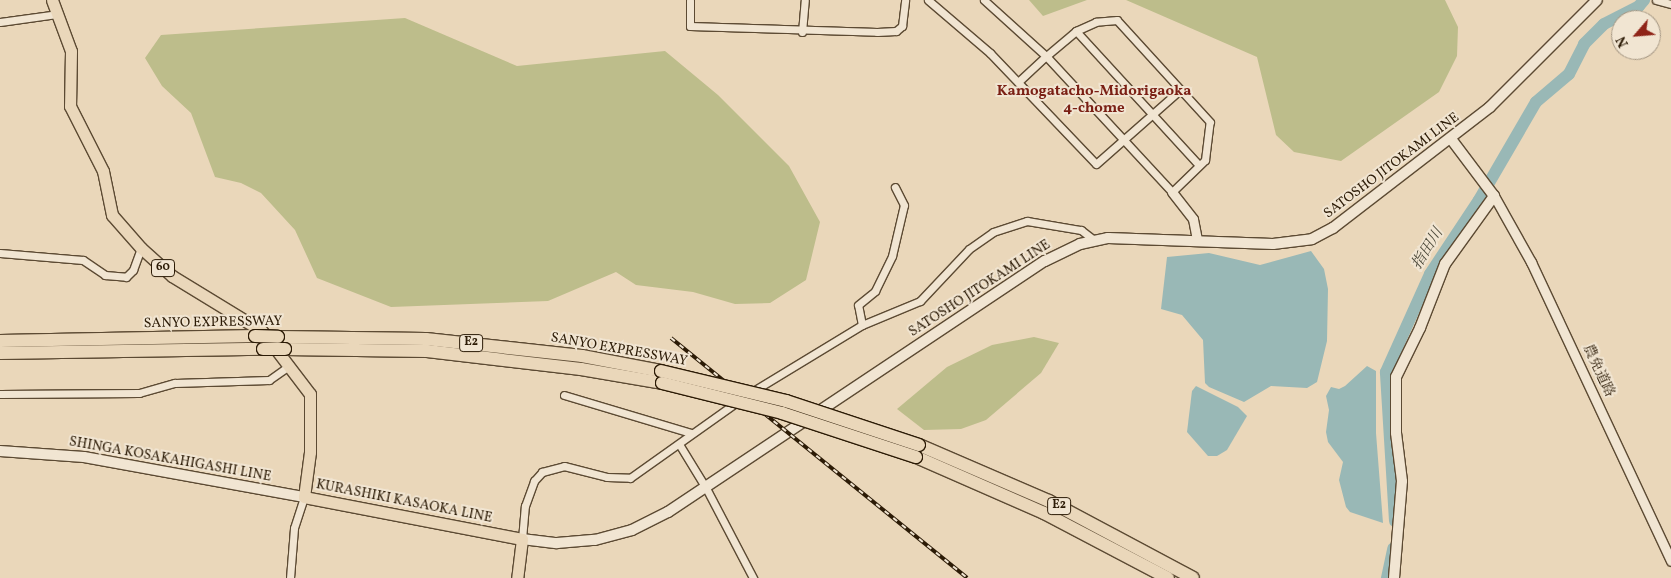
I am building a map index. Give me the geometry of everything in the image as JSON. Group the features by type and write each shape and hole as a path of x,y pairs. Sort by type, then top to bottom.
{"highway":[{"name":"SANYO EXPRESSWAY","path":"0,341 255,336 426,339 582,356 662,377 786,401 1049,501 1193,578"},
{"name":"SANYO EXPRESSWAY","path":"0,353 263,349 427,351 662,377"},
{"name":"SANYO EXPRESSWAY","path":"918,451 1044,513 1168,578"}],"main road":[{"name":"KURASHIKI KASAOKA LINE","path":"52,0 72,51 70,106 103,171 112,215 141,248 172,276 262,331 303,382 312,402 304,498 522,539"},
{"name":"SATOSHO JITOKAMI LINE","path":"522,539 575,543 614,536 649,522 706,488 1045,261 1094,240 1197,239 1273,244 1312,239 1334,228 1490,107 1598,0"},
{"path":"1394,578 1402,481 1396,433 1396,377 1420,328 1445,264 1492,193 1451,139"},
{"name":"SHINGA KOSAKAHIGASHI LINE","path":"0,451 84,457 304,498"},
{"path":"517,578 522,539"}],"street":[{"path":"690,0 690,26 802,32 896,31 902,26 905,0"},
{"path":"802,32 805,0"},
{"path":"928,0 961,25 1096,164 1180,90"},
{"path":"984,0 1046,56 1172,192 1193,219 1197,239"},
{"path":"1656,0 1671,4"},
{"path":"0,22 58,14"},
{"path":"1018,82 1076,30 1096,22 1117,20 1210,122 1207,152 1199,165 1172,192"},
{"path":"1076,30 1199,165"},
{"path":"862,325 858,305 875,291 892,256 904,204 895,187"},
{"name":"農免道路","path":"1492,193 1531,262 1671,562"},
{"path":"522,539 526,506 534,481 542,472 564,466 608,477 630,478 679,444 691,433 766,382 862,325 920,301 969,249 993,232 1018,222 1081,230 1094,240"},
{"path":"0,253 83,260 106,275 126,277 133,270 141,248"},
{"path":"0,394 139,393 175,383 269,380 289,366"},
{"path":"564,395 691,433"},
{"path":"679,444 706,488 753,578"},
{"path":"290,578 294,528 304,498"}],"green space":[{"path":"1029,0 1087,0 1043,16"},
{"path":"1126,0 1445,0 1458,27 1457,56 1439,92 1341,161 1294,152 1276,135 1257,57"},
{"path":"405,18 517,66 665,51 718,95 789,166 820,222 806,280 770,303 735,304 693,292 636,285 616,272 548,301 391,307 317,278 295,230 261,193 241,183 215,177 191,113 162,86 145,58 161,35"},
{"path":"1034,337 1059,343 1041,373 986,420 961,429 924,430 897,409 947,367 992,345"}],"water":[{"path":"1311,251 1324,269 1328,289 1327,341 1317,382 1307,388 1271,386 1244,402 1209,387 1205,383 1203,340 1182,315 1161,309 1167,257 1209,253 1260,265"},
{"path":"1367,366 1376,371 1376,433 1383,523 1350,512 1346,507 1339,480 1343,462 1328,442 1326,432 1329,410 1326,396 1331,387 1339,389 1345,386"},
{"path":"1196,386 1238,407 1247,416 1227,450 1217,456 1208,456 1187,432 1192,391"}],"waterway":[{"name":"指田川","path":"1395,521 1386,372 1430,274 1479,200 1536,102 1569,74 1584,44 1604,24 1639,6 1644,0"},
{"name":"指田川","path":"1387,578 1393,549"}],"railway":[{"path":"671,338 967,578"}],"district":[{"name":"Kamogatacho-Midorigaoka 4-chome","path":"1094,100"}]}
